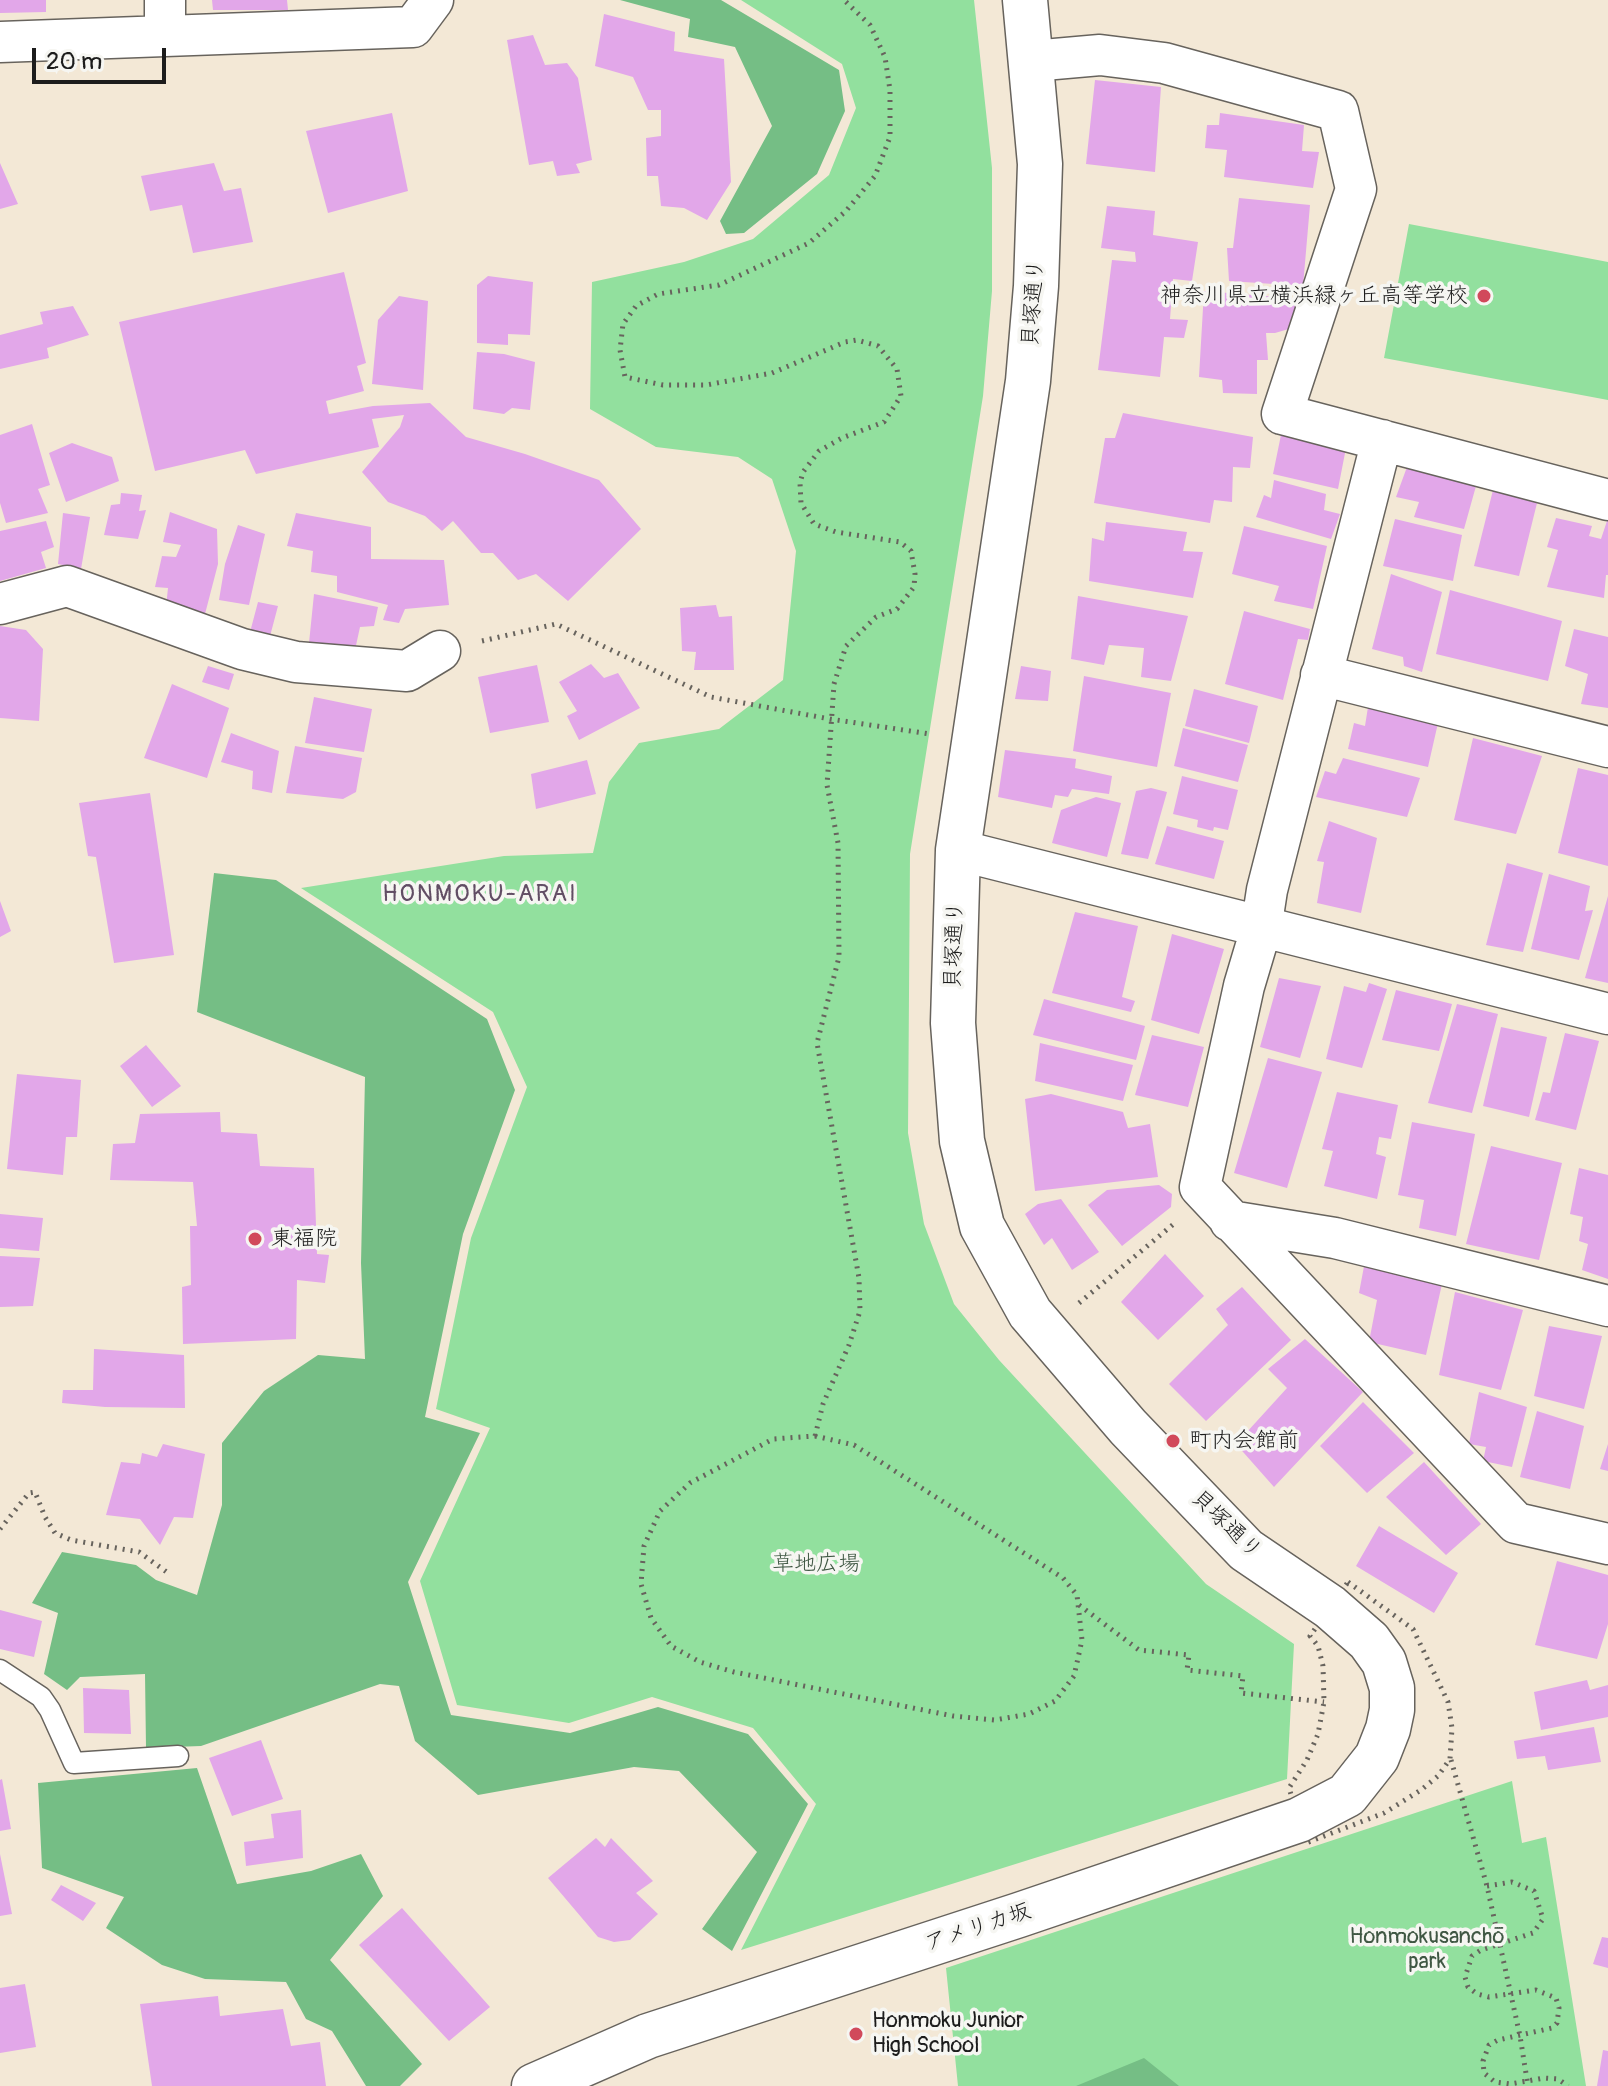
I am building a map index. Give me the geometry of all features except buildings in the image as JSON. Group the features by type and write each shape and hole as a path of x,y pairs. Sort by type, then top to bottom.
{"street":[{"path":"0,42 165,18 413,27 433,0"},
{"name":"貝塚通り","path":"1025,0 1040,164 1036,286 1028,381 958,850 953,1023 962,1141 982,1226 1030,1313 1128,1427 1246,1550 1330,1607 1369,1641 1384,1662 1392,1688 1388,1729"},
{"path":"1032,61 1100,55 1164,63 1338,111 1356,189 1282,414 1608,500"},
{"path":"1382,440 1267,890 1261,929 1244,986 1200,1187 1516,1523 1608,1544"},
{"path":"0,604 67,586 242,649 296,662 407,671 440,651"},
{"path":"1321,675 1608,747"},
{"path":"958,850 1261,929 1608,1014"},
{"path":"1219,1209 1608,1306"},
{"name":"アメリカ坂","path":"534,2086 648,2036 1299,1820 1347,1795 1377,1757 1388,1729"}],"lane":[{"path":"0,1670 41,1697 56,1721 74,1763 178,1756"}],"path":[{"path":"815,1436 823,1404 860,1311 859,1278 817,1043 839,957 838,843 827,785 834,684 846,646 876,617 897,609 914,587 915,574 911,551 900,542 836,532 814,524 801,503 800,483 803,472 819,451 842,438 884,422 901,396 897,369 878,346 857,340 845,342 772,373 706,385 663,385 625,377 620,350 623,324 636,306 658,294 719,285 809,243 846,211 875,176 890,137 890,90 885,57 870,25 844,0"},
{"path":"440,651 556,624 711,697 938,736 975,738"},
{"path":"1045,1331 1219,1209"},
{"path":"815,1436 854,1445 1063,1578 1077,1595 1079,1605 1082,1640 1074,1676 1055,1701 1029,1714 995,1720 953,1716 734,1672 700,1662 671,1646 651,1618 641,1584 644,1546 660,1511 690,1483 773,1439 815,1436"},
{"path":"0,1529 29,1493 35,1492 55,1533 71,1540 139,1552 168,1573"},
{"path":"1079,1605 1139,1650 1189,1655 1187,1670 1243,1676 1241,1693 1324,1702"},
{"path":"1289,1788 1307,1760 1318,1734 1324,1702 1323,1666 1318,1646 1310,1636"},
{"path":"1450,1759 1487,1886 1520,2036 1527,2084"},
{"path":"1487,1886 1512,1882 1534,1891 1543,1919 1533,1933 1481,1950 1472,1956 1465,1977 1468,1987 1477,1994 1489,1997 1536,1990 1556,1998 1559,2008 1557,2023 1552,2028 1498,2040 1489,2045 1483,2061 1484,2073 1495,2082 1527,2084 1558,2079 1568,2086"}],"green space":[{"path":"620,0 721,0 839,70 845,111 817,174 744,233 726,234 720,221 772,126 735,47 688,37 690,19"},
{"name":"草地広場","path":"741,0 974,0 992,168 992,291 983,396 910,854 908,1133 924,1224 954,1304 999,1360 1206,1584 1294,1644 1287,1779 741,1950 816,1804 753,1728 652,1697 569,1723 457,1705 420,1581 490,1428 436,1409 471,1238 527,1087 493,1012 301,888 504,856 593,853 609,782 639,743 719,729 783,680 796,551 772,479 738,457 656,447 590,409 592,282 684,262 753,239 829,175 856,108 842,64"},
{"path":"1409,224 1608,262 1608,400 1384,358"},
{"path":"214,873 276,880 487,1019 515,1090 463,1234 425,1417 480,1433 408,1582 451,1715 570,1733 658,1707 748,1734 808,1804 732,1951 702,1929 757,1852 679,1771 634,1767 478,1795 415,1741 399,1686 380,1684 201,1746 146,1748 145,1674 80,1677 67,1690 44,1674 58,1613 32,1603 62,1552 136,1565 156,1580 197,1595 222,1505 222,1443 264,1391 318,1355 365,1359 361,1263 365,1077 197,1012"},
{"path":"197,1768 237,1884 311,1871 361,1854 383,1896 330,1960 422,2064 400,2086 366,2086 332,2031 306,2019 286,1982 205,1979 162,1965 106,1928 124,1897 42,1868 38,1783"},
{"name":"Honmokusanchō park","path":"1512,1781 1522,1843 1546,1837 1586,2086 958,2086 946,1968"},
{"path":"1144,2058 1179,2086 1076,2086"}],"place":[{"name":"神奈川県立横浜緑ヶ丘高等学校","path":"1484,296"},
{"name":"東福院","path":"255,1239"},
{"name":"町内会館前","path":"1173,1441"},
{"name":"Honmoku Junior High School","path":"856,2034"}],"district":[{"name":"HONMOKU-ARAI","path":"480,895"}]}
